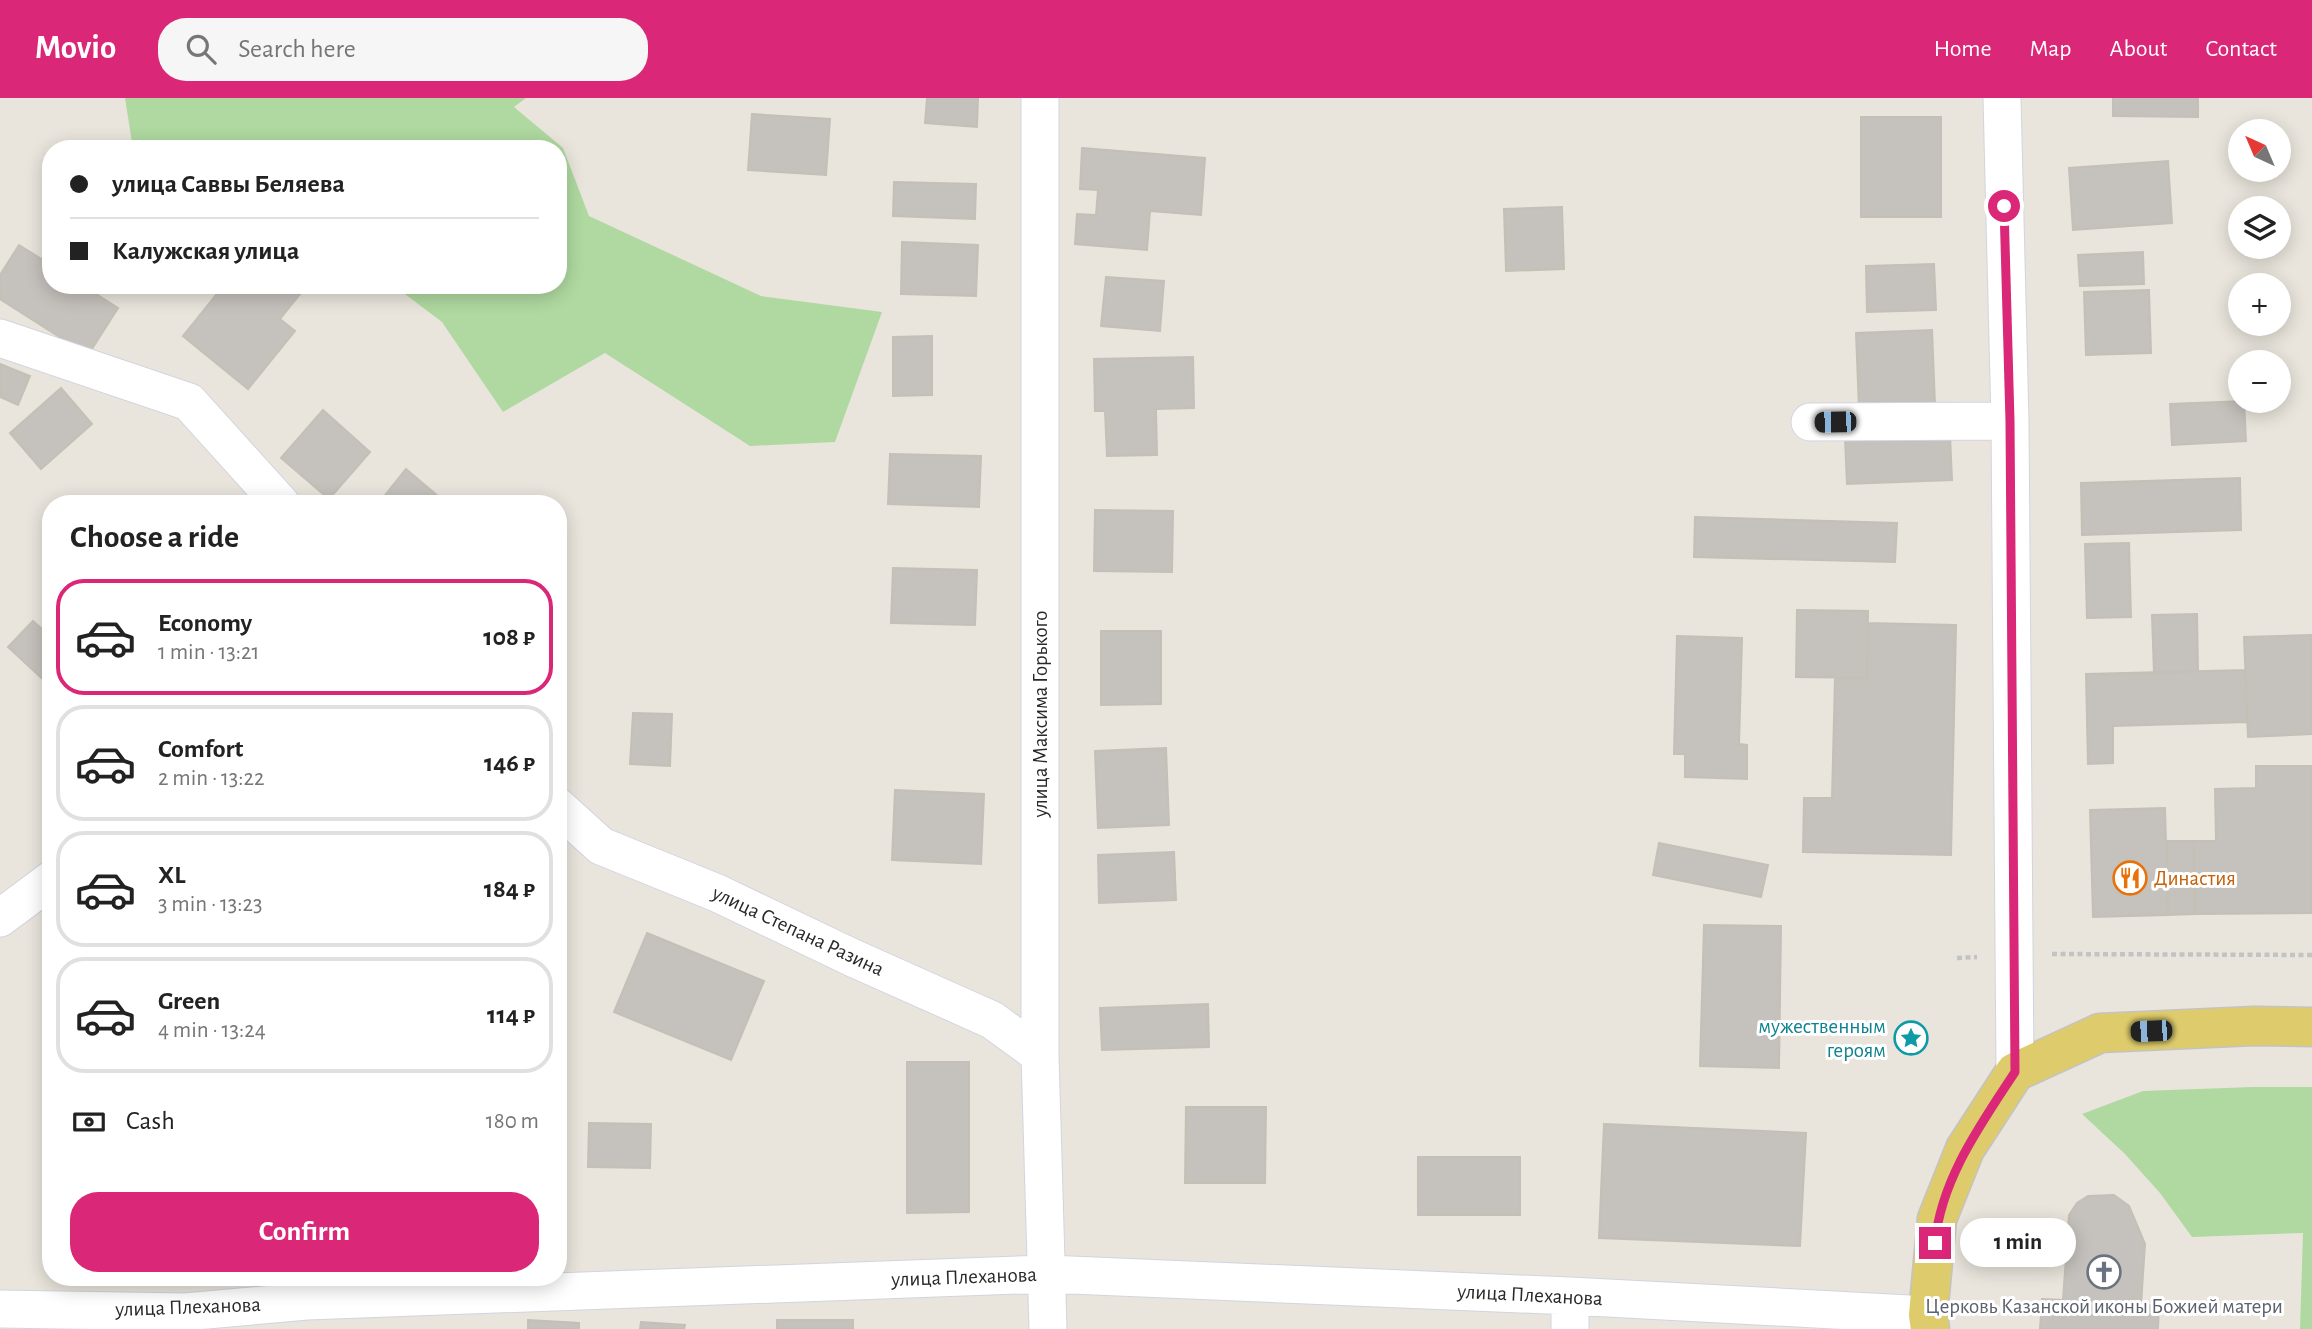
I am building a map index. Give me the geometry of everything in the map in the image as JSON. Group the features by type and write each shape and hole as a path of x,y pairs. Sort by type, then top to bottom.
{"main road":[{"path":"1929,1322 1937,1219 1965,1149 2015,1072 2100,1033 2254,1026 2312,1027"}],"street":[{"name":"улица Максима Горького","path":"1040,98 1040,1055 1048,1329"},
{"path":"2002,98 2010,421 2015,1072"},
{"path":"0,338 189,402 273,495"},
{"path":"1810,422 2010,421"},
{"name":"улица Степана Разина","path":"567,816 601,846 717,893 992,1020 1040,1055"},
{"path":"0,918 42,887"},
{"name":"улица Плеханова","path":"0,1309 185,1312 307,1301 1046,1274 1570,1312 1929,1322"}],"path":[{"path":"1957,958 2014,954 2312,955"}],"green space":[{"path":"125,98 526,98 514,107 553,140 132,140"},
{"path":"567,158 589,216 761,296 882,312 835,442 750,446 605,353 503,412 442,322 405,294 567,294"},
{"path":"2312,1087 2312,1329 2300,1329 2303,1233 2192,1237 2160,1193 2125,1154 2082,1114 2143,1091"}],"building":[{"path":"927,98 978,98 977,127 925,123"},
{"path":"2113,98 2198,98 2198,117 2113,116"},
{"path":"752,114 830,119 826,175 748,170"},
{"path":"1861,117 1941,117 1941,217 1861,217"},
{"path":"1082,148 1205,158 1201,215 1150,211 1147,250 1075,244 1077,214 1096,215 1098,190 1080,189"},
{"path":"2168,161 2172,223 2073,230 2069,168"},
{"path":"894,182 976,184 975,219 893,216"},
{"path":"1562,207 1564,269 1506,271 1504,209"},
{"path":"902,242 978,245 976,296 901,294"},
{"path":"19,245 42,259 42,294 96,294 118,308 88,355 0,299 0,275"},
{"path":"2143,252 2144,284 2080,286 2078,255"},
{"path":"1934,264 1936,310 1867,312 1866,266"},
{"path":"1106,277 1164,281 1160,331 1101,326"},
{"path":"2149,290 2151,353 2086,355 2084,292"},
{"path":"217,294 300,294 280,319 295,331 248,389 183,336"},
{"path":"1932,330 1935,405 1859,409 1856,333"},
{"path":"932,336 932,395 893,396 893,337"},
{"path":"1193,357 1194,408 1156,409 1157,455 1107,456 1105,411 1095,411 1094,359"},
{"path":"0,364 30,376 18,405 0,397"},
{"path":"61,388 92,424 41,469 10,433"},
{"path":"2228,402 2228,413 2245,413 2246,441 2172,445 2170,404"},
{"path":"323,410 370,452 332,495 324,495 281,458"},
{"path":"1950,435 1952,480 1847,484 1845,439"},
{"path":"890,454 981,456 979,507 888,504"},
{"path":"406,469 437,495 385,495"},
{"path":"2240,478 2241,530 2082,535 2081,483"},
{"path":"1095,510 1173,511 1172,572 1094,571"},
{"path":"1695,517 1897,523 1895,562 1694,557"},
{"path":"2129,543 2131,617 2087,618 2085,544"},
{"path":"893,568 977,570 975,625 891,623"},
{"path":"1797,610 1868,611 1867,678 1796,677"},
{"path":"2197,614 2198,672 2154,673 2152,615"},
{"path":"33,621 42,629 42,678 8,647"},
{"path":"1868,623 1956,625 1951,855 1803,852 1804,798 1832,798 1835,678 1867,678"},
{"path":"1101,631 1161,631 1161,704 1101,705"},
{"path":"2312,635 2312,734 2248,737 2244,637"},
{"path":"1677,636 1742,638 1739,744 1747,745 1747,779 1685,777 1685,754 1674,754"},
{"path":"2245,670 2247,722 2113,726 2113,763 2088,764 2086,674"},
{"path":"633,713 672,714 670,766 630,764"},
{"path":"1166,748 1169,825 1098,828 1095,751"},
{"path":"2256,766 2312,766 2312,913 2195,914 2194,841 2216,841 2215,789 2256,788"},
{"path":"895,790 984,794 981,864 892,860"},
{"name":"Династия","path":"2165,808 2168,915 2093,917 2090,810"},
{"path":"2167,841 2194,841 2195,914 2168,915"},
{"path":"1659,843 1768,865 1761,897 1653,875"},
{"path":"1174,852 1176,900 1099,903 1098,855"},
{"path":"1704,925 1781,926 1779,1068 1700,1066"},
{"path":"647,933 764,981 731,1060 614,1012"},
{"path":"1208,1004 1209,1047 1102,1050 1100,1008"},
{"path":"907,1062 969,1062 969,1212 907,1213"},
{"path":"1186,1107 1266,1107 1265,1183 1185,1183"},
{"path":"589,1123 651,1124 650,1168 588,1167"},
{"path":"1604,1124 1806,1133 1800,1246 1599,1238"},
{"path":"1418,1157 1520,1157 1520,1215 1418,1215"},
{"name":"Церковь Казанской иконы Божией матери","path":"2114,1195 2129,1206 2145,1244 2141,1305 2159,1306 2158,1329 2040,1329 2042,1299 2063,1300 2069,1215 2077,1203 2088,1196"},
{"path":"528,1320 579,1323 579,1329 528,1329"},
{"path":"777,1320 853,1320 853,1329 777,1329"},
{"path":"641,1322 685,1325 684,1329 640,1329"}],"place":[{"name":"Династия","path":"2130,878"},
{"name":"мужественным героям","path":"1911,1038"},
{"name":"Церковь Казанской иконы Божией матери","path":"2104,1272"}],"route":[{"path":"1935,1243 1937,1219 1965,1149 2015,1072 2010,421 2004,206"}]}
